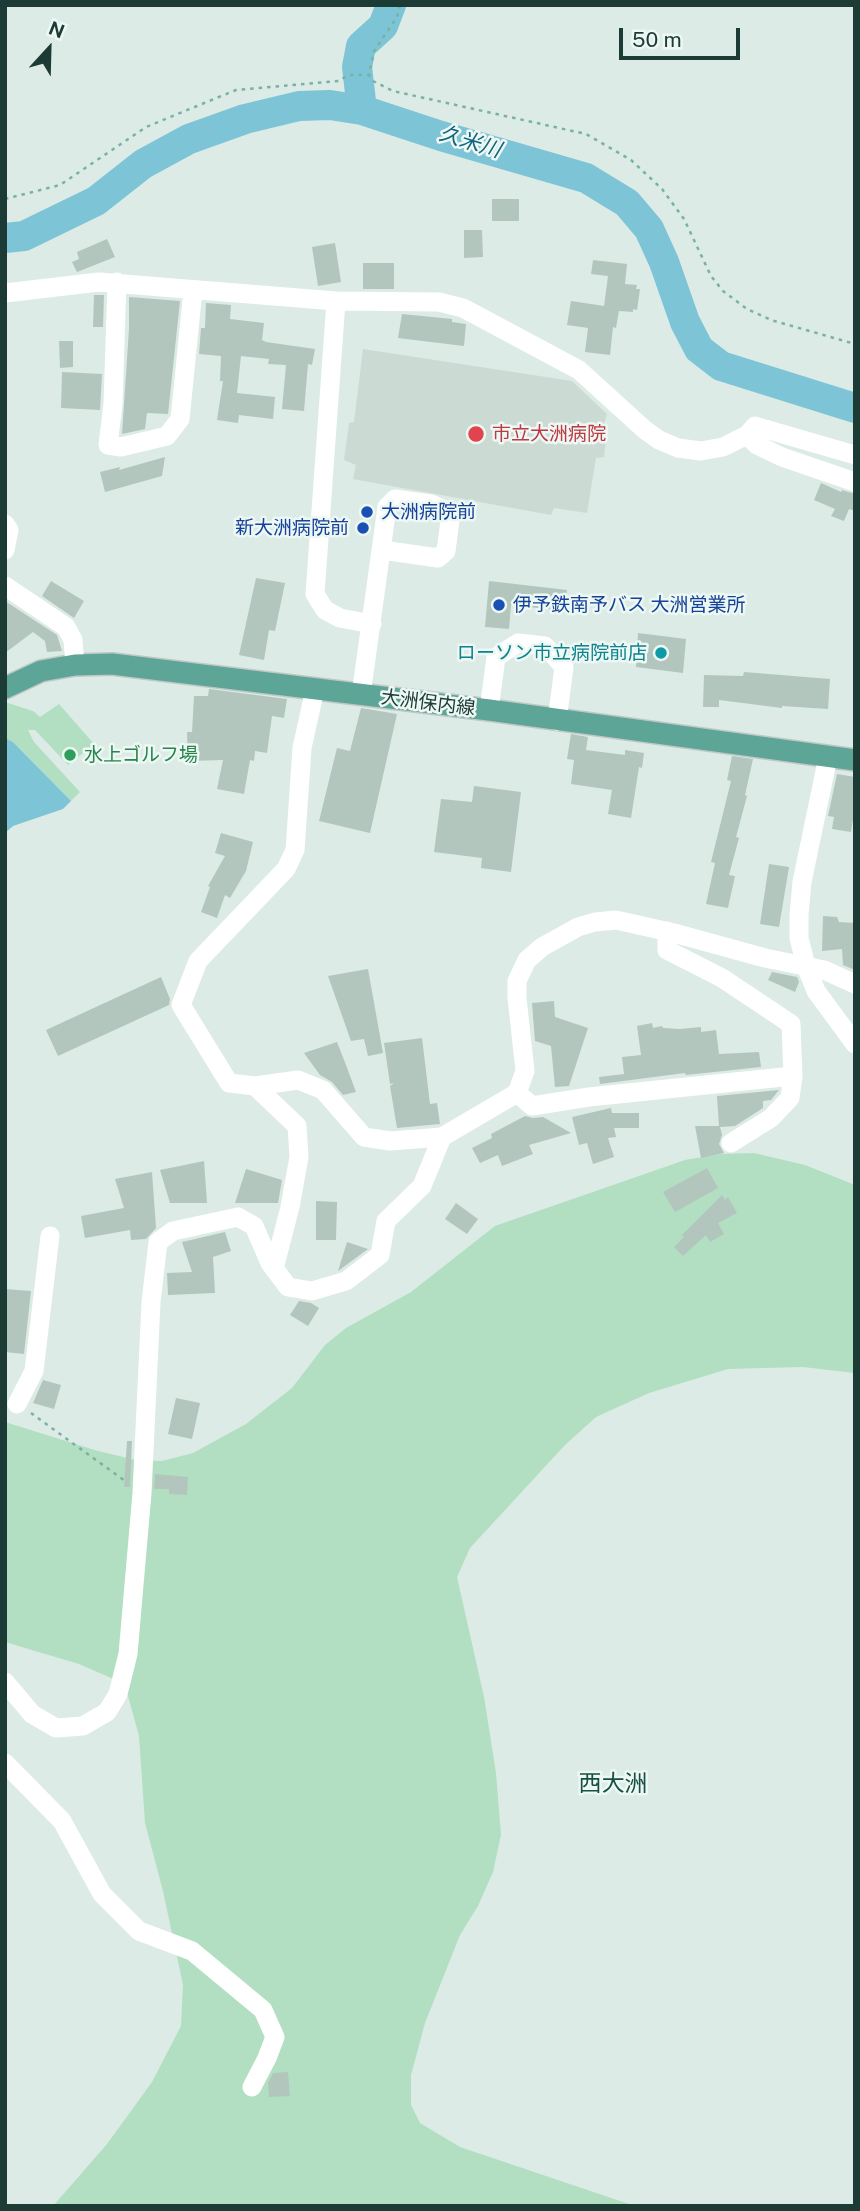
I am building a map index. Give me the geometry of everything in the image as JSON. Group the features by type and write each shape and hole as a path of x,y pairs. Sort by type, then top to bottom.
{"main road":[{"name":"大洲保内線","path":"5,688 41,671 75,665 113,664 489,710 855,760"}],"street":[{"path":"117,282 113,404 108,445 121,447 167,436 180,419 193,290"},
{"path":"5,293 117,282 335,301 439,302 463,308 579,370 645,430 659,440 678,447 701,451 723,447 747,435 755,426 855,455"},
{"path":"335,301 315,594 325,610 340,618 372,624"},
{"path":"747,435 757,445 782,457 855,482"},
{"path":"5,524 9,530 5,550"},
{"path":"361,695 382,550"},
{"path":"5,586 66,627 73,640 75,665"},
{"path":"489,710 496,657 518,643 545,646 564,667 557,721"},
{"path":"315,689 302,748 295,850 286,869 198,961 181,1005 229,1083 255,1086 298,1080 323,1090 364,1137 390,1141 442,1137 517,1093 524,1071 517,981 527,960 542,947 578,927 594,922 616,920 667,931 824,970 855,984"},
{"path":"828,757 801,893 799,938 816,991 855,1044"},
{"path":"667,931 667,950 722,978 791,1024 793,1076 790,1098 771,1118 731,1143"},
{"path":"517,1093 532,1106 589,1097 793,1076"},
{"path":"255,1086 297,1126 299,1157 290,1207 274,1269"},
{"path":"5,1682 32,1714 56,1728 83,1726 107,1712 118,1694 128,1654 142,1493 151,1302 158,1242 173,1231 238,1217 254,1226 274,1269 288,1287 312,1291 346,1281 380,1255 386,1221 422,1186 442,1137"},
{"path":"17,1404 34,1371 50,1236"},
{"path":"5,1763 62,1821 102,1894 139,1931 192,1951 263,2010 275,2037 252,2087"}],"path":[{"path":"400,5 397,17 374,51 369,75 373,81 393,91 586,134 631,160 662,190 684,219 711,276 723,291 747,309 771,320 855,344"},
{"path":"5,199 60,185 146,127 236,90 339,81 348,75 369,75"},
{"path":"17,1404 142,1493"}],"shaded area":[{"name":"市立大洲病院","path":"363,349 572,381 607,414 602,431 606,437 604,457 596,458 587,513 554,508 551,515 353,479 356,465 344,460 349,423 354,422"}],"green space":[{"name":"水上ゴルフ場","path":"5,702 33,711 40,717 59,704 94,744 68,765 35,730 28,730 34,742 80,792 71,801 13,742 5,738"},
{"path":"754,1153 805,1165 855,1185 855,1373 803,1367 728,1369 649,1393 596,1417 565,1445 470,1548 457,1577 484,1697 496,1773 501,1835 493,1872 478,1906 460,1935 425,2023 411,2075 411,2105 420,2123 460,2147 635,2206 53,2206 107,2144 152,2082 181,2026 183,1985 145,1823 139,1736 128,1696 118,1681 79,1664 5,1642 5,1422 136,1460 162,1461 193,1453 246,1424 292,1388 325,1345 346,1328 411,1292 495,1226 685,1160 720,1154"}],"water":[{"path":"5,738 13,742 71,801 63,809 13,826 5,833"}],"building":[{"path":"492,199 519,199 519,221 492,221"},
{"path":"464,230 482,230 483,257 464,258"},
{"path":"107,239 115,257 77,272 72,262 79,259 77,252"},
{"path":"335,243 341,282 318,286 312,247"},
{"path":"593,260 627,264 625,284 637,285 636,289 640,289 637,310 619,311 616,328 613,327 610,355 585,352 588,328 567,325 571,301 604,306 608,276 591,274"},
{"path":"363,263 394,263 394,289 363,289"},
{"path":"94,295 104,295 103,327 93,327"},
{"path":"129,297 180,301 168,414 147,413 145,429 122,434 129,329"},
{"path":"206,303 231,305 230,319 264,323 262,340 266,342 315,349 312,365 308,364 304,411 282,409 286,365 268,364 269,359 241,356 237,393 275,397 273,419 239,415 238,423 217,420 223,381 220,381 221,356 199,354 201,328 205,328"},
{"path":"402,314 452,319 452,322 466,324 464,346 398,338"},
{"path":"59,341 73,341 73,367 60,368"},
{"path":"62,372 102,374 100,410 61,408"},
{"path":"165,457 162,476 105,492 100,472 120,467 119,470"},
{"path":"821,483 841,492 842,490 855,494 855,511 849,509 844,521 831,516 835,509 814,500"},
{"path":"256,578 285,583 275,631 269,630 264,660 239,655"},
{"path":"51,581 84,601 74,618 42,596"},
{"path":"489,581 567,590 565,611 511,605 509,629 485,627"},
{"path":"5,601 57,635 62,651 47,652 45,641 33,632 5,653"},
{"name":"ローソン市立病院前店","path":"638,633 686,639 683,673 636,667"},
{"path":"744,672 830,679 828,709 782,708 719,700 719,707 703,707 704,675 743,676"},
{"path":"209,689 287,699 284,718 272,716 267,753 255,751 254,761 250,760 244,794 217,789 223,760 188,761 187,732 192,732 194,696 208,696"},
{"path":"361,708 397,714 370,833 319,821 337,748 350,751"},
{"path":"571,734 588,737 586,750 625,755 625,750 644,753 642,768 639,767 631,818 608,814 612,790 571,784 574,760 567,759"},
{"path":"732,756 753,759 736,837 739,838 729,875 735,876 728,908 706,904 715,863 711,862 731,781 727,780"},
{"path":"837,774 855,777 855,807 851,832 832,829 834,817 828,816"},
{"path":"474,786 521,792 511,872 481,868 482,858 434,852 441,799 472,802"},
{"path":"221,833 253,842 246,871 230,898 225,895 217,918 201,912 210,887 208,886 225,856 215,853"},
{"path":"769,864 789,867 779,927 760,924"},
{"path":"823,916 837,917 839,922 855,923 855,970 843,965 842,949 822,951"},
{"path":"368,969 383,1053 368,1056 364,1039 351,1041 328,976"},
{"path":"772,972 797,977 799,982 795,992 768,980"},
{"path":"161,977 170,999 169,1005 58,1056 46,1030"},
{"path":"554,1001 555,1017 588,1028 569,1086 555,1087 551,1046 535,1041 532,1003"},
{"path":"652,1023 653,1028 701,1027 701,1032 716,1030 719,1054 759,1052 761,1067 600,1084 599,1077 624,1074 622,1057 641,1055 637,1026"},
{"path":"422,1038 430,1104 437,1103 440,1124 397,1128 390,1086 394,1083 390,1084 384,1043"},
{"path":"337,1042 356,1092 343,1095 332,1082 320,1075 304,1053"},
{"path":"779,1090 771,1100 763,1101 763,1108 735,1126 720,1127 722,1135 719,1144 724,1153 701,1158 695,1126 719,1126 717,1096"},
{"path":"611,1108 612,1113 639,1113 639,1128 614,1128 616,1137 608,1138 614,1157 593,1164 587,1143 579,1145 572,1117"},
{"path":"525,1116 543,1117 571,1133 529,1145 533,1154 502,1166 498,1155 480,1163 472,1148 492,1138 491,1134"},
{"path":"204,1161 207,1203 170,1203 160,1170"},
{"path":"707,1168 718,1188 675,1212 663,1192"},
{"path":"246,1169 282,1180 278,1203 235,1203"},
{"path":"152,1172 156,1228 146,1239 131,1240 130,1230 85,1238 81,1216 124,1208 115,1179"},
{"path":"722,1195 725,1200 728,1197 737,1213 718,1223 724,1234 710,1242 706,1235 683,1256 674,1247 684,1237 682,1235"},
{"path":"316,1201 337,1202 336,1240 316,1240"},
{"path":"456,1203 478,1219 467,1234 445,1219"},
{"path":"225,1232 231,1251 213,1257 215,1293 168,1295 167,1273 192,1272 182,1242"},
{"path":"347,1242 368,1249 338,1271"},
{"path":"5,1289 31,1291 24,1354 5,1352"},
{"path":"299,1301 319,1308 308,1326 290,1315"},
{"path":"43,1380 61,1385 54,1409 33,1403"},
{"path":"176,1398 200,1403 192,1439 168,1434"},
{"path":"127,1441 132,1441 130,1487 124,1487"},
{"path":"155,1474 188,1477 187,1495 169,1494 169,1489 154,1489"},
{"path":"288,2072 290,2096 269,2097 268,2083 273,2073"}],"waterway":[{"path":"362,110 357,67 361,46 383,26 391,5"},
{"name":"久米川","path":"5,238 24,236 96,201 143,164 189,139 245,119 299,106 330,105 362,110 586,178 627,203 649,229 685,322 699,349 721,366 855,408"}],"place":[{"name":"市立大洲病院","path":"476,434"},
{"name":"大洲病院前","path":"367,512"},
{"name":"新大洲病院前","path":"363,528"},
{"name":"伊予鉄南予バス 大洲営業所","path":"499,605"},
{"name":"ローソン市立病院前店","path":"661,653"},
{"name":"水上ゴルフ場","path":"70,755"}],"district":[{"name":"西大洲","path":"613,1784"}]}
